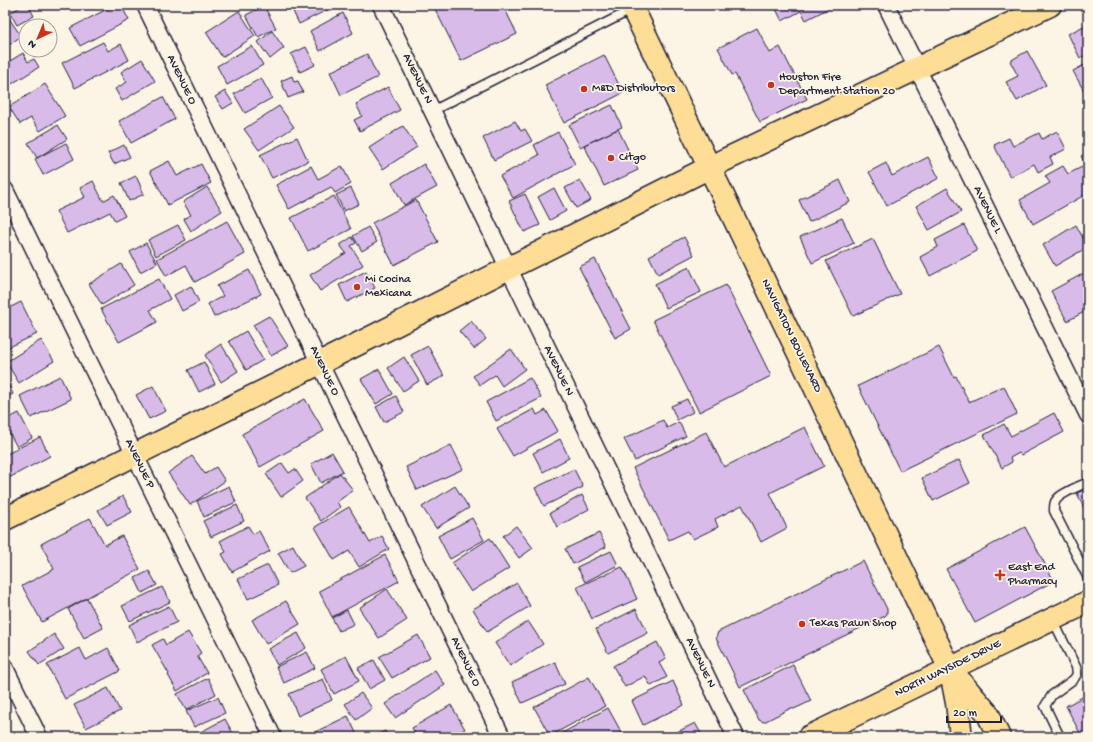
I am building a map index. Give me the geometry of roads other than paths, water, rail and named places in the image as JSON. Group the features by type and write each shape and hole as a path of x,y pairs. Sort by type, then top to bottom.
{"main road":[{"path":"5,519 710,167 1050,5"},
{"name":"NAVIGATION BOULEVARD","path":"632,7 950,669 957,703 961,737"},
{"name":"NORTH WAYSIDE DRIVE","path":"809,737 1088,602"},
{"name":"NAVIGATION BOULEVARD","path":"950,669 988,714 999,737"}],"street":[{"name":"AVENUE O","path":"145,5 502,737"},
{"name":"AVENUE N","path":"381,5 736,737"},
{"name":"AVENUE L","path":"886,5 1088,415"},
{"name":"AVENUE P","path":"5,190 273,737"},
{"path":"5,668 39,737"}],"lane":[{"path":"432,111 632,7"},
{"path":"1088,482 1056,499 1054,511 1088,578"},
{"path":"1053,619 1076,667 1074,679 1052,695 1045,706 1060,737"}],"place":[{"name":"Houston Fire Department Station 20","path":"771,85"},
{"name":"M&D Distributors","path":"584,89"},
{"name":"Citgo","path":"611,158"},
{"name":"Mi Cocina Mexicana","path":"357,287"},
{"name":"East End Pharmacy","path":"1000,575"},
{"name":"Texas Pawn Shop","path":"802,624"}]}
